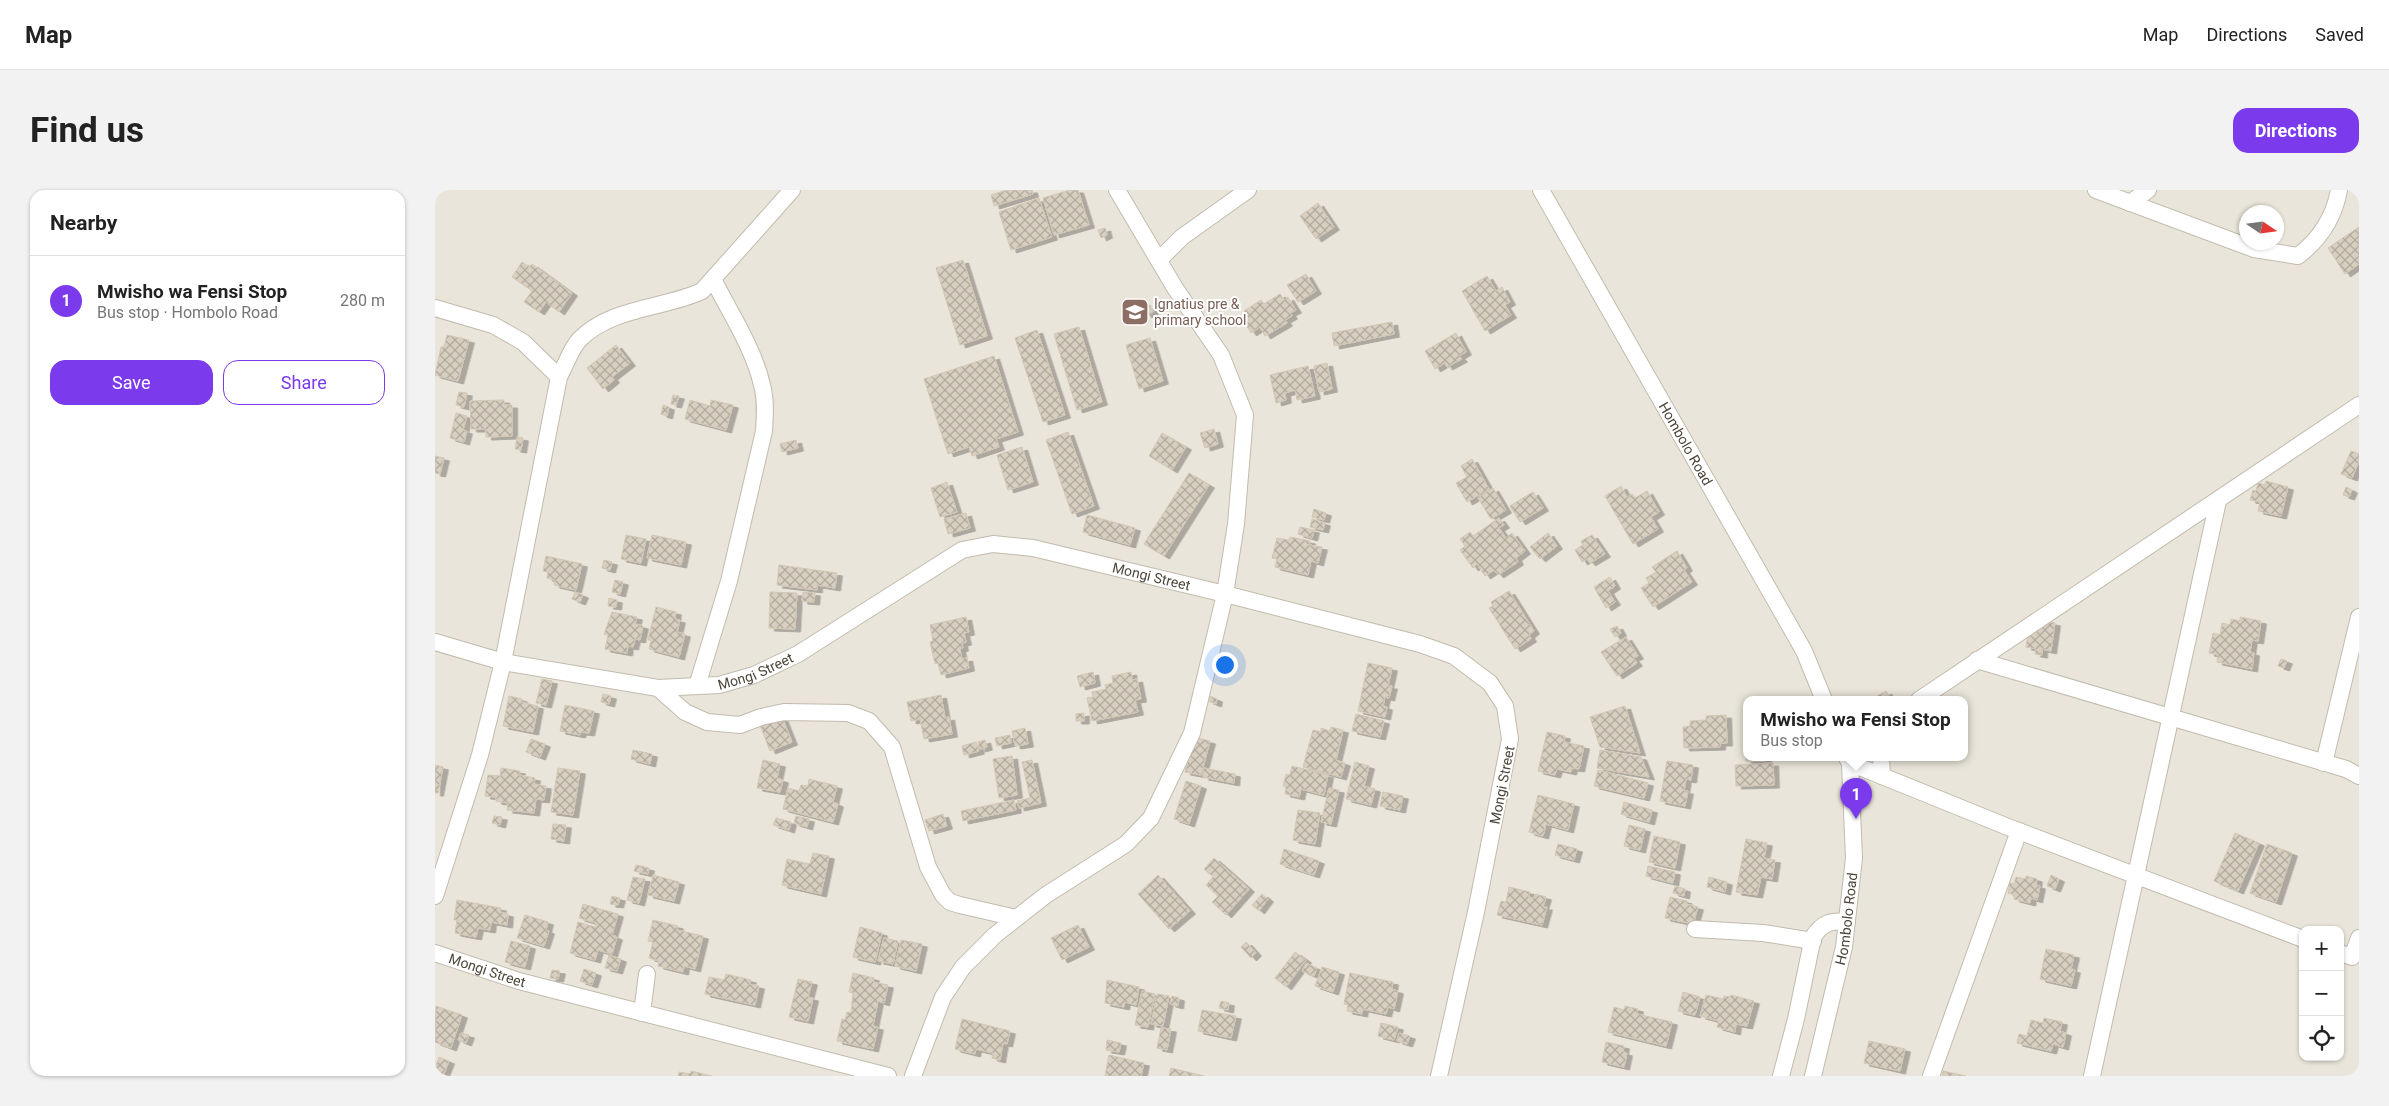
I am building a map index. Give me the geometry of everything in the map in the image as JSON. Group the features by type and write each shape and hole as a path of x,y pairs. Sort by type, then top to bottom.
{"street":[{"path":"435,896 479,755 503,662 559,377 579,340 599,325 623,314 685,299 701,291 792,190"},
{"path":"913,1076 943,997 958,974 995,935 1046,895 1126,844 1151,818 1192,733 1225,594 1236,524 1245,415 1221,355 1175,288 1160,259 1117,190"},
{"path":"1160,259 1182,237 1248,190"},
{"name":"Hombolo Road","path":"1541,190 1804,651 1822,696"},
{"path":"2095,190 2254,249 2298,256 2315,243 2324,230 2339,190"},
{"path":"2131,203 2147,190"},
{"path":"697,686 729,581 764,431 765,412 763,386 757,367 713,279"},
{"path":"435,308 493,325 523,342 559,377"},
{"path":"1925,696 2359,405"},
{"path":"2092,1076 2218,501"},
{"name":"Mongi Street","path":"435,642 503,662 658,688 719,685 754,675 798,654 962,550 993,544 1033,548 1225,594 1420,644 1454,656 1490,683 1505,706 1510,739 1502,785 1439,1076"},
{"path":"2324,763 2359,617"},
{"path":"1977,660 2324,763 2359,776"},
{"path":"658,688 685,712 715,724 740,725 761,717 784,712 848,713 869,721 892,747 928,867 943,894 951,902 960,905 1017,918"},
{"name":"Hombolo Road","path":"1813,1076 1844,947 1847,922 1854,858 1849,761"},
{"path":"1851,761 1882,776 2019,831 2299,937"},
{"path":"1881,761 1882,776"},
{"path":"1931,1076 2019,831"},
{"path":"1781,1076 1813,941 1819,927 1825,924 1847,922"},
{"path":"1695,929 1763,932 1813,941"},
{"path":"2350,957 2359,938"},
{"name":"Mongi Street","path":"435,953 519,981 888,1076"},
{"path":"642,1013 647,974"}],"shaded area":[{"path":"435,190 2359,190 2359,1076 435,1076"}],"building":[{"path":"1007,190 1032,190 1033,194 994,206 991,195"},
{"path":"1070,190 1078,190 1089,225 1054,235 1043,198"},
{"path":"1039,198 1052,237 1011,250 999,212"},
{"path":"1318,203 1334,227 1316,239 1300,216"},
{"path":"2359,227 2359,264 2345,274 2328,248"},
{"path":"1105,228 1107,235 1101,238 1098,230"},
{"path":"963,260 987,336 960,345 936,268"},
{"path":"522,262 529,267 532,264 572,293 559,312 546,302 539,312 524,302 532,291 512,277"},
{"path":"1306,274 1316,291 1298,302 1287,285"},
{"path":"1487,276 1496,291 1502,287 1510,302 1505,305 1511,315 1485,331 1462,291"},
{"path":"1280,294 1284,300 1288,297 1296,310 1290,313 1292,316 1285,320 1287,323 1265,336 1260,327 1251,333 1245,323 1249,320 1244,311 1261,300 1264,304"},
{"path":"1150,305 1153,312 1146,315 1143,308"},
{"path":"1392,322 1394,334 1334,346 1332,333"},
{"path":"1079,327 1102,402 1077,410 1054,334"},
{"path":"1037,330 1065,415 1043,422 1015,338"},
{"path":"1456,333 1466,352 1459,356 1462,359 1447,367 1445,363 1435,369 1425,351"},
{"path":"447,335 469,340 458,381 435,375 441,347 444,347"},
{"path":"1150,338 1163,381 1139,389 1126,345"},
{"path":"616,345 630,363 612,377 614,380 603,389 587,368"},
{"path":"994,356 1018,432 996,439 999,447 972,456 969,447 948,454 924,379"},
{"path":"1327,363 1332,389 1319,392 1314,366"},
{"path":"1308,366 1315,396 1297,400 1295,390 1285,393 1286,400 1276,403 1270,375"},
{"path":"459,392 467,393 464,407 456,405"},
{"path":"673,395 679,396 676,405 671,404"},
{"path":"504,400 504,405 512,405 512,436 486,437 486,429 471,429 470,401"},
{"path":"690,400 710,406 711,400 733,405 726,430 685,419"},
{"path":"663,405 669,407 667,416 661,414"},
{"path":"456,413 467,416 463,430 467,431 464,442 450,438"},
{"path":"1214,429 1218,444 1205,448 1200,433"},
{"path":"1068,432 1094,506 1072,514 1046,440"},
{"path":"1162,433 1186,447 1172,470 1149,456"},
{"path":"517,437 523,438 521,450 515,449"},
{"path":"796,440 798,448 782,452 780,444"},
{"path":"1022,447 1033,482 1008,490 997,455"},
{"path":"2351,451 2359,454 2359,461 2352,478 2341,474"},
{"path":"435,456 444,458 440,474 435,473"},
{"path":"1472,459 1489,489 1467,502 1456,483 1467,477 1461,466"},
{"path":"1189,473 1209,485 1164,556 1144,544"},
{"path":"2266,481 2288,487 2281,516 2258,511 2260,502 2250,500 2253,490 2256,491 2258,483 2265,485"},
{"path":"947,482 957,512 940,517 931,488"},
{"path":"1621,486 1627,497 1632,494 1635,498 1647,491 1659,512 1651,517 1658,529 1633,544 1605,496"},
{"path":"2346,487 2352,490 2349,497 2343,495"},
{"path":"1493,488 1506,510 1491,519 1478,498"},
{"path":"1533,492 1543,508 1520,522 1510,506"},
{"path":"1314,509 1326,513 1324,520 1312,517"},
{"path":"966,513 970,528 948,534 944,519"},
{"path":"1087,515 1135,528 1130,545 1083,532"},
{"path":"1499,518 1504,525 1499,528 1506,538 1512,533 1525,551 1516,558 1518,562 1498,575 1494,570 1485,576 1477,564 1473,568 1460,550 1465,546 1460,539 1470,532 1473,536"},
{"path":"1312,519 1325,523 1323,530 1310,527"},
{"path":"1300,527 1314,530 1312,538 1298,534"},
{"path":"1548,533 1557,546 1540,559 1530,547"},
{"path":"626,535 646,539 641,563 621,559"},
{"path":"652,535 686,542 681,565 647,558"},
{"path":"1592,535 1605,554 1590,563 1587,559 1582,562 1575,550 1583,545 1581,541"},
{"path":"1290,537 1310,541 1309,545 1322,547 1318,563 1311,561 1308,575 1275,567 1277,559 1272,558 1277,538 1289,540"},
{"path":"1677,551 1687,568 1684,570 1692,582 1653,607 1641,588 1649,583 1646,578 1656,572 1652,567"},
{"path":"546,556 582,564 576,590 554,585 555,580 547,578 548,572 543,571"},
{"path":"604,560 612,562 610,570 602,568"},
{"path":"779,565 837,573 835,588 817,585 817,590 777,585"},
{"path":"1610,577 1615,586 1608,591 1615,602 1606,608 1594,587"},
{"path":"615,580 623,582 620,594 612,592"},
{"path":"1509,591 1534,631 1529,635 1531,639 1515,649 1489,608 1493,606 1491,602"},
{"path":"575,592 583,595 580,602 572,599"},
{"path":"770,592 797,593 795,629 769,628"},
{"path":"803,592 815,593 814,602 802,601"},
{"path":"609,598 617,600 616,607 608,606"},
{"path":"656,607 676,612 675,619 680,620 677,632 685,634 679,657 649,649 651,640 648,640"},
{"path":"612,612 637,617 635,624 643,626 640,640 635,639 633,647 628,646 627,653 605,649 608,635 604,634"},
{"path":"966,617 969,632 964,633 966,642 962,643 963,648 960,649 962,659 967,658 969,668 941,675 938,663 935,664 930,642 933,641 930,625"},
{"path":"2240,617 2261,621 2258,641 2252,640 2250,652 2254,653 2252,669 2217,662 2218,655 2209,653 2213,633 2220,635 2222,623 2230,625 2231,619 2240,621"},
{"path":"2041,620 2055,623 2051,651 2042,649 2042,655 2035,654 2036,649 2026,647 2029,629"},
{"path":"1617,626 1621,633 1615,637 1610,629"},
{"path":"1626,637 1638,656 1633,658 1637,663 1617,676 1601,652"},
{"path":"2281,659 2287,661 2284,668 2278,666"},
{"path":"1368,663 1392,668 1388,686 1392,686 1389,698 1385,697 1383,706 1387,707 1385,717 1358,711"},
{"path":"1093,672 1095,683 1080,687 1077,676"},
{"path":"1131,672 1132,680 1137,679 1141,699 1135,700 1138,712 1092,721 1087,698 1093,697 1092,692 1106,689 1105,685 1113,683 1112,676"},
{"path":"542,679 552,681 546,705 536,703"},
{"path":"1886,691 1889,696 1877,696"},
{"path":"603,694 611,696 609,704 601,702"},
{"path":"941,695 945,718 949,717 952,734 924,739 920,719 911,721 907,702"},
{"path":"509,696 522,699 521,702 538,706 533,732 503,726"},
{"path":"1210,696 1217,699 1216,704 1208,701"},
{"path":"565,705 594,711 589,733 581,732 580,735 560,731"},
{"path":"1625,706 1640,753 1600,747 1590,717"},
{"path":"1084,713 1084,721 1076,721 1076,714"},
{"path":"1356,714 1384,721 1380,737 1352,731"},
{"path":"1726,715 1727,743 1720,743 1720,747 1684,748 1683,727 1690,726 1690,721 1706,720 1706,716"},
{"path":"782,717 792,742 770,751 760,725"},
{"path":"1331,727 1343,730 1336,760 1345,763 1341,777 1303,767 1313,730 1321,732 1321,728 1330,731"},
{"path":"1025,728 1028,744 1015,746 1012,731"},
{"path":"1547,732 1565,736 1564,742 1584,746 1579,769 1572,768 1571,772 1557,769 1555,775 1538,771"},
{"path":"1010,735 1011,743 997,746 995,738"},
{"path":"1194,737 1210,741 1201,775 1185,772"},
{"path":"531,739 545,744 540,757 526,752"},
{"path":"985,740 987,747 980,749 978,742"},
{"path":"976,742 979,751 964,755 962,746"},
{"path":"633,750 652,754 650,764 631,759"},
{"path":"1600,750 1641,757 1649,777 1597,768"},
{"path":"1012,756 1017,795 999,798 993,759"},
{"path":"763,760 780,764 777,778 783,780 780,792 757,788"},
{"path":"1032,760 1041,803 1019,808 1017,801 1030,798 1022,762"},
{"path":"1667,761 1693,765 1691,780 1686,779 1684,791 1688,791 1685,806 1660,801"},
{"path":"1355,762 1369,766 1364,786 1375,789 1371,805 1346,799"},
{"path":"1773,763 1774,785 1736,786 1735,765"},
{"path":"435,765 443,767 438,793 435,793"},
{"path":"1292,766 1328,775 1324,795 1301,789 1299,797 1285,794 1286,787 1283,786 1286,774 1290,775"},
{"path":"501,768 520,771 519,775 535,778 534,784 546,786 544,800 536,799 534,813 507,810 508,803 496,801 496,797 485,796 488,775 500,776"},
{"path":"558,768 580,771 573,815 551,812"},
{"path":"1204,768 1235,774 1234,783 1203,777"},
{"path":"1598,770 1648,783 1644,798 1594,786"},
{"path":"809,779 837,786 833,802 838,804 833,822 783,809 788,788 799,791 801,785 808,786"},
{"path":"1186,781 1201,786 1189,824 1174,819"},
{"path":"1329,788 1339,790 1331,824 1321,822"},
{"path":"1383,792 1403,796 1400,810 1380,806"},
{"path":"1538,795 1574,804 1568,830 1546,824 1543,836 1529,832"},
{"path":"1014,800 1016,810 963,821 961,811"},
{"path":"1624,802 1652,810 1649,822 1621,814"},
{"path":"1298,810 1320,813 1315,844 1293,840"},
{"path":"943,814 947,826 929,831 925,820"},
{"path":"494,816 502,817 500,825 492,823"},
{"path":"796,816 809,819 807,827 794,823"},
{"path":"776,818 791,822 789,830 773,825"},
{"path":"553,824 566,825 564,841 551,839"},
{"path":"1629,825 1645,829 1640,850 1624,846"},
{"path":"2235,833 2259,843 2238,891 2214,881"},
{"path":"1654,836 1680,842 1675,868 1649,862"},
{"path":"1746,839 1767,843 1764,858 1775,860 1772,879 1761,877 1757,895 1736,892"},
{"path":"1558,844 1577,849 1574,860 1555,855"},
{"path":"2267,844 2292,853 2276,902 2250,893"},
{"path":"1284,849 1319,861 1314,875 1280,864"},
{"path":"813,853 829,856 821,894 782,885 787,859 810,864"},
{"path":"1214,858 1249,889 1226,915 1212,902 1218,896 1206,885 1213,877 1204,869"},
{"path":"636,865 649,868 648,874 634,871"},
{"path":"1648,866 1675,872 1673,883 1646,876"},
{"path":"653,875 679,882 674,901 648,895"},
{"path":"1158,875 1190,911 1169,929 1138,894"},
{"path":"2051,875 2059,879 2055,889 2047,886"},
{"path":"2026,876 2037,879 2036,885 2040,886 2037,900 2031,898 2030,903 2014,899 2015,895 2008,893 2010,883 2014,884 2016,877 2026,879"},
{"path":"633,877 645,879 639,903 627,900"},
{"path":"1709,877 1727,882 1725,892 1707,887"},
{"path":"1675,886 1685,889 1684,896 1673,893"},
{"path":"1509,887 1530,892 1528,897 1534,898 1535,894 1546,897 1543,907 1547,907 1542,925 1497,915 1501,901 1506,902"},
{"path":"1262,894 1268,899 1259,911 1252,905"},
{"path":"612,896 620,898 618,905 610,904"},
{"path":"1670,897 1687,901 1686,904 1698,907 1693,924 1665,918"},
{"path":"457,900 501,908 500,912 508,914 507,925 491,922 490,930 478,928 476,937 455,933 457,920 454,920"},
{"path":"583,904 618,914 612,935 617,937 612,954 598,950 595,960 570,953 578,922 595,927 596,923 579,918"},
{"path":"525,915 548,922 546,930 549,931 544,946 517,938"},
{"path":"653,920 678,926 677,930 703,936 695,969 684,966 683,972 658,966 659,961 649,958 653,942 648,941"},
{"path":"1078,925 1089,947 1062,960 1051,938"},
{"path":"860,927 882,933 875,962 853,957"},
{"path":"884,938 898,941 893,964 878,961"},
{"path":"901,940 922,944 916,971 895,966"},
{"path":"511,941 530,946 525,967 505,962"},
{"path":"1246,942 1256,953 1251,958 1241,947"},
{"path":"2046,949 2074,955 2071,969 2075,970 2071,986 2040,979"},
{"path":"1295,952 1306,960 1286,987 1275,978"},
{"path":"609,955 621,959 617,971 605,968"},
{"path":"1306,963 1317,968 1314,976 1302,971"},
{"path":"1322,967 1339,972 1333,992 1315,986"},
{"path":"584,969 596,973 592,985 580,981"},
{"path":"552,970 560,971 558,979 550,978"},
{"path":"853,973 874,978 873,982 888,985 884,1003 878,1001 873,1026 878,1027 873,1049 837,1041 842,1019 845,1020 847,1012 851,1013 853,993 849,992"},
{"path":"1350,973 1393,982 1392,989 1398,991 1394,1009 1388,1007 1386,1014 1363,1009 1362,1014 1347,1011 1348,1005 1344,1004"},
{"path":"726,974 751,980 749,984 759,986 755,1005 705,994 709,977 724,980"},
{"path":"798,979 812,982 808,997 813,998 808,1021 789,1017"},
{"path":"1107,980 1139,987 1136,1005 1125,1002 1124,1007 1105,1003"},
{"path":"1142,991 1155,994 1148,1027 1135,1025"},
{"path":"1683,992 1700,997 1695,1015 1678,1011"},
{"path":"1157,994 1169,996 1163,1026 1151,1024"},
{"path":"1706,995 1723,999 1724,996 1730,997 1731,995 1754,1001 1747,1026 1736,1024 1735,1032 1717,1027 1719,1021 1700,1016"},
{"path":"1172,996 1179,998 1178,1006 1170,1004"},
{"path":"1221,1001 1229,1003 1228,1010 1219,1008"},
{"path":"436,1006 462,1015 451,1048 435,1042"},
{"path":"1625,1006 1638,1009 1637,1014 1672,1022 1666,1046 1608,1032 1614,1007 1624,1010"},
{"path":"1202,1010 1236,1016 1231,1038 1198,1031"},
{"path":"2044,1018 2062,1022 2060,1031 2066,1033 2063,1047 2053,1044 2051,1051 2017,1043 2019,1034 2027,1036 2031,1020 2043,1023"},
{"path":"962,1019 1010,1031 1007,1044 1003,1043 1000,1060 992,1058 993,1053 976,1049 975,1054 955,1049"},
{"path":"1381,1023 1398,1027 1394,1040 1378,1036"},
{"path":"1161,1028 1171,1029 1167,1050 1157,1048"},
{"path":"461,1033 469,1035 466,1043 458,1040"},
{"path":"1399,1033 1410,1036 1407,1044 1397,1041"},
{"path":"1107,1040 1121,1043 1119,1052 1106,1050"},
{"path":"1869,1041 1905,1049 1900,1071 1864,1063"},
{"path":"1606,1042 1624,1046 1623,1052 1627,1053 1624,1067 1602,1062"},
{"path":"1109,1055 1144,1063 1141,1076 1105,1076"},
{"path":"439,1057 449,1061 443,1076 435,1076 435,1068"},
{"path":"1171,1068 1204,1076 1169,1076"},
{"path":"691,1071 712,1076 678,1076 679,1072 690,1074"},
{"path":"1943,1071 1966,1076 1942,1076"}],"place":[{"name":"Ignatius pre & primary school","path":"1135,312"},
{"name":"Mwisho wa Fensi Stop","path":"1856,819"}]}
